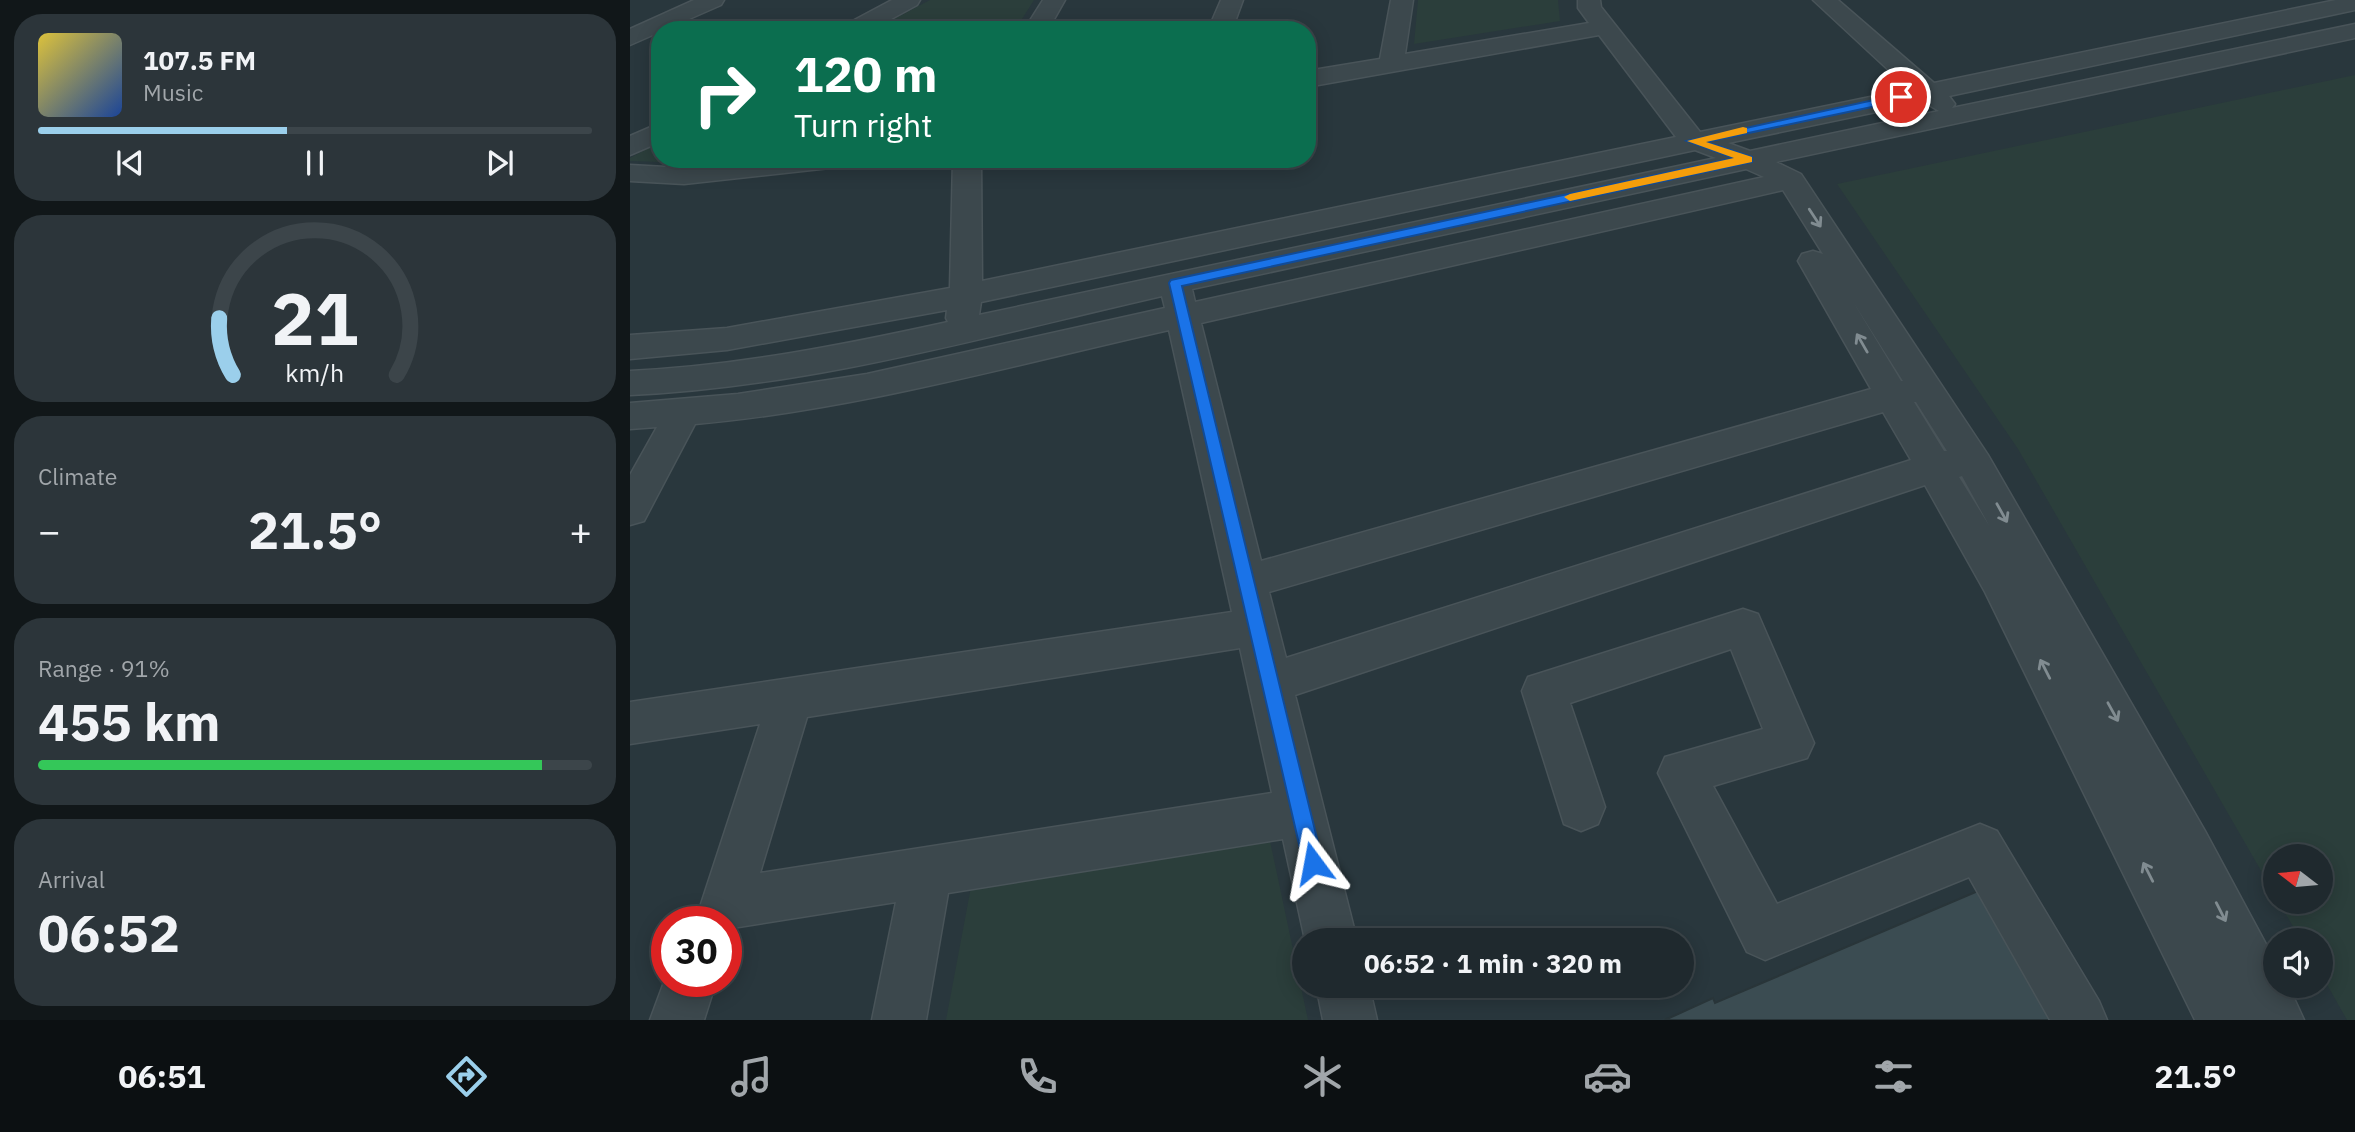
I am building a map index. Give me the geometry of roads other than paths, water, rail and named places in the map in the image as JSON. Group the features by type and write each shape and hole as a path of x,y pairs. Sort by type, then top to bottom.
{"street":[{"path":"667,21 713,0"},
{"path":"870,21 909,0"},
{"path":"1042,21 1055,0"},
{"path":"1224,21 1232,0"},
{"path":"1391,64 1402,0"},
{"path":"1589,0 1590,8 1693,141 1767,175 1824,278 1909,392 2188,848 2277,1020"},
{"path":"1824,0 1954,115"},
{"path":"630,347 727,340 965,295 2355,3"},
{"path":"1316,77 1605,27"},
{"path":"630,38 651,28"},
{"path":"630,383 697,380 868,351 960,331 1179,298 1767,175 1954,115 2355,31"},
{"path":"630,147 651,136"},
{"path":"630,173 684,176 757,168"},
{"path":"960,331 965,295 967,168"},
{"path":"630,416 738,407 866,386 1179,298"},
{"path":"1179,298 1328,928"},
{"path":"1246,582 1909,392"},
{"path":"630,510 684,411"},
{"path":"1270,683 1954,464"},
{"path":"1954,464 2000,580 2223,1020"},
{"path":"630,723 1258,627"},
{"path":"1581,807 1544,691 1743,627 1791,743 1681,772 1765,934 1980,848 2080,1020"},
{"path":"724,906 790,699"},
{"path":"742,909 927,872 1300,812"},
{"path":"899,1020 927,872"},
{"path":"677,1020 685,997"},
{"path":"1345,998 1350,1020"}]}
